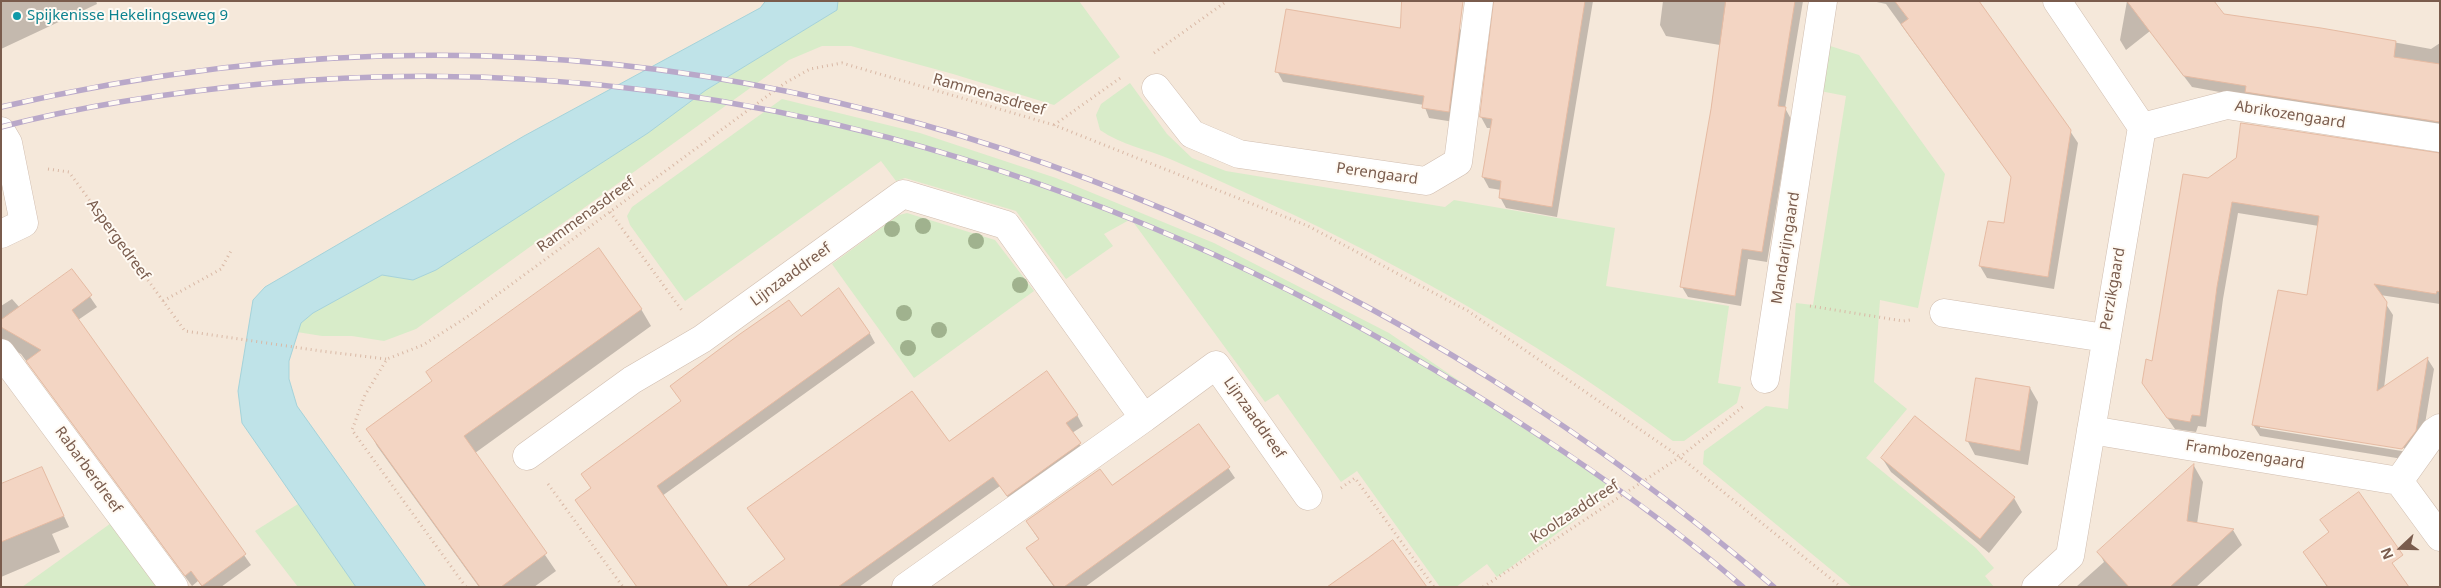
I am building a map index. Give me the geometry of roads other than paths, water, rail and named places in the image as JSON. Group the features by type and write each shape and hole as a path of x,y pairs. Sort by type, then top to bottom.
{"street":[{"name":"Perengaard","path":"1156,88 1192,134 1239,154 1426,181 1458,162 1479,1"},
{"name":"Mandarijngaard","path":"1765,379 1824,1"},
{"path":"2057,1 2142,126"},
{"name":"Abrikozengaard","path":"2142,126 2226,105 2440,138"},
{"name":"Perzikgaard","path":"2036,587 2070,556 2142,126"},
{"path":"1,234 24,223 4,138"},
{"name":"Lijnzaaddreef","path":"527,456 632,380 702,339 903,194 1006,226 1144,418"},
{"path":"1944,313 2105,338"},
{"name":"Rabarberdreef","path":"1,353 174,587"},
{"name":"Lijnzaaddreef","path":"906,587 1216,365 1308,496"},
{"path":"2440,428 2434,432 2399,481 2440,537"},
{"name":"Frambozengaard","path":"2091,430 2399,481"}],"water":[{"path":"766,1 838,1 837,10 706,90 648,133 436,270 413,280 382,275 313,313 301,323 289,361 289,379 297,406 426,587 356,587 242,423 238,391 253,300 265,287 524,136 760,8"}],"railway":[{"path":"1,107 61,94 181,73 303,60 425,55 486,56 660,70 834,102 1006,150 1173,213 1335,290 1490,379 1637,478 1774,587"},
{"path":"1,127 65,112 130,100 196,91 261,84 422,76 580,83 736,104 889,138 1039,184 1186,242 1329,311 1468,390 1539,435 1678,533 1743,587"}],"place":[{"name":"Spijkenisse Hekelingseweg 9","path":"17,16"}]}
